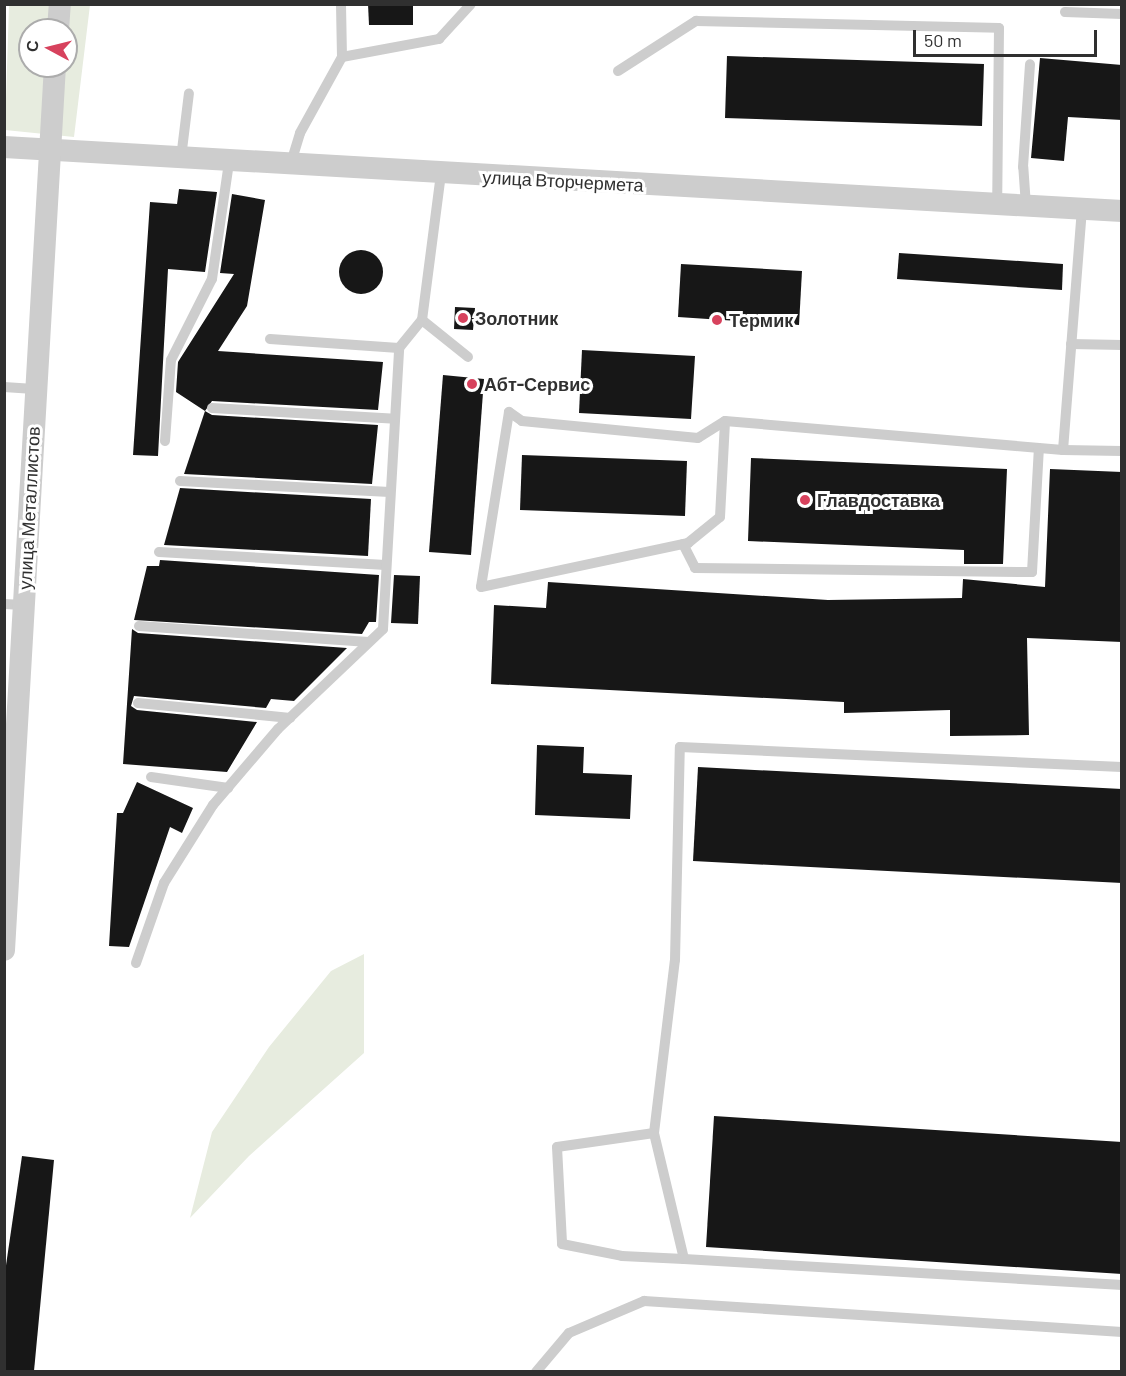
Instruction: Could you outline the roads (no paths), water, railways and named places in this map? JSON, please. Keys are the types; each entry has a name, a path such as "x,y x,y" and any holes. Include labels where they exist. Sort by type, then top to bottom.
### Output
{"street":[{"name":"улица Металлистов","path":"4,950 14,605 34,389 54,78"},
{"name":"улица Вторчермета","path":"4,147 180,160 1122,211"}],"lane":[{"path":"290,166 300,133 342,57 341,4"},
{"path":"342,57 440,39 471,4"},
{"path":"1065,12 1122,14"},
{"path":"618,70 696,21 999,28 997,205"},
{"path":"1026,206 1023,168 1030,64"},
{"path":"180,160 189,93"},
{"path":"165,441 171,360 212,279 229,162"},
{"path":"136,963 164,884 228,788 290,718 383,628 399,348 422,320 441,174"},
{"path":"1063,450 1082,209"},
{"path":"422,320 468,357"},
{"path":"270,339 399,348"},
{"path":"1071,344 1122,345"},
{"path":"4,387 34,389"},
{"path":"212,408 395,419"},
{"path":"725,421 720,517 683,544 481,587 509,412 522,421 698,438 725,421 1063,450 1122,451"},
{"path":"683,544 695,568 1032,572 1039,448"},
{"path":"180,481 390,492"},
{"path":"159,552 387,565"},
{"path":"139,626 368,642"},
{"path":"138,704 290,718"},
{"path":"684,1259 654,1133 675,960 680,747 1122,766"},
{"path":"151,777 228,788"},
{"path":"654,1133 557,1147 562,1244 622,1256 1122,1285"},
{"path":"536,1371 569,1333 644,1301 1122,1332"}],"place":[{"name":"Золотник","path":"463,318"},
{"name":"Термик","path":"717,320"},
{"name":"Абт-Сервис","path":"472,384"},
{"name":"Главдоставка","path":"805,500"}]}
